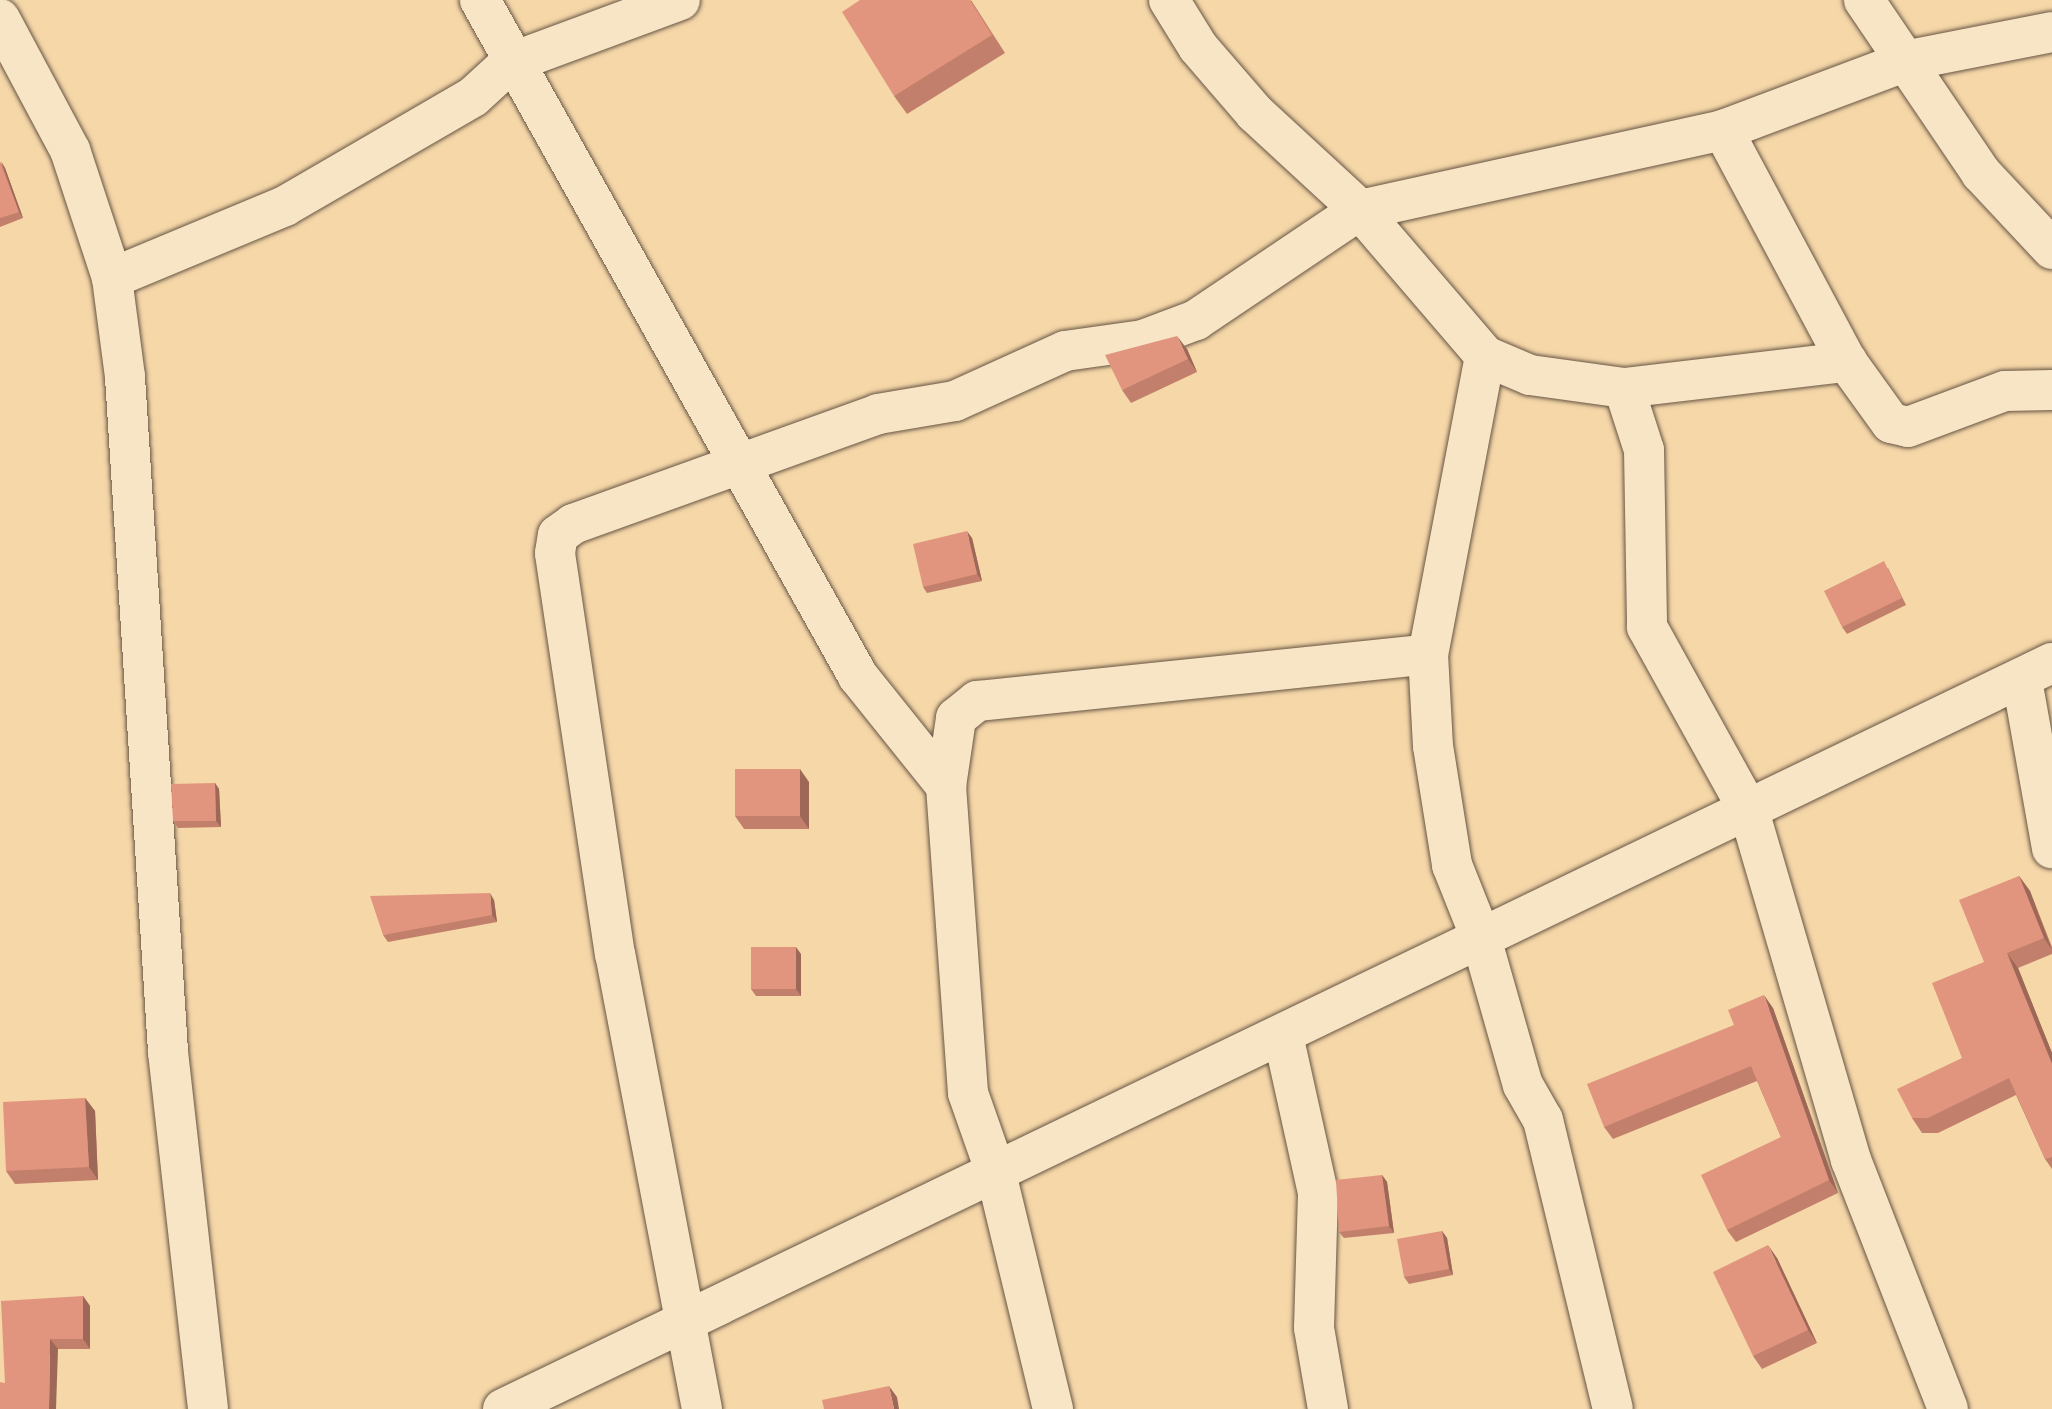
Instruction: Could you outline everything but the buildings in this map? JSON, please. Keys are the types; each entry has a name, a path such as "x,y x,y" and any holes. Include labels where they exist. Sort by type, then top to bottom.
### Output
{"street":[{"path":"480,0 510,63 858,676 946,786"},
{"path":"112,278 285,206 473,97 510,63 680,0"},
{"path":"1170,0 1198,47 1255,113 1360,210 1485,356 1530,375 1624,388 1847,362"},
{"path":"1864,0 1909,60 1981,173 2052,249"},
{"path":"0,19 70,150 112,278 125,377 168,1052 208,1409"},
{"path":"702,1409 615,955 555,553 558,535 572,524 740,468 878,414 954,401 1066,351 1143,340 1196,320 1360,210 1723,130 1909,60 2052,32"},
{"path":"1723,130 1847,362 1899,428 2005,391 2052,390"},
{"path":"1485,356 1428,654 1432,746 1452,865 1482,938 1523,1085 1546,1130 1613,1409"},
{"path":"1624,388 1644,450 1647,627 1749,811 1851,1160 1948,1409"},
{"path":"1053,1409 996,1173 968,1093 946,786 956,718 977,701 1428,654"},
{"path":"503,1409 2037,671 2052,848"},
{"path":"1283,1035 1318,1193 1314,1328 1328,1409"}]}
